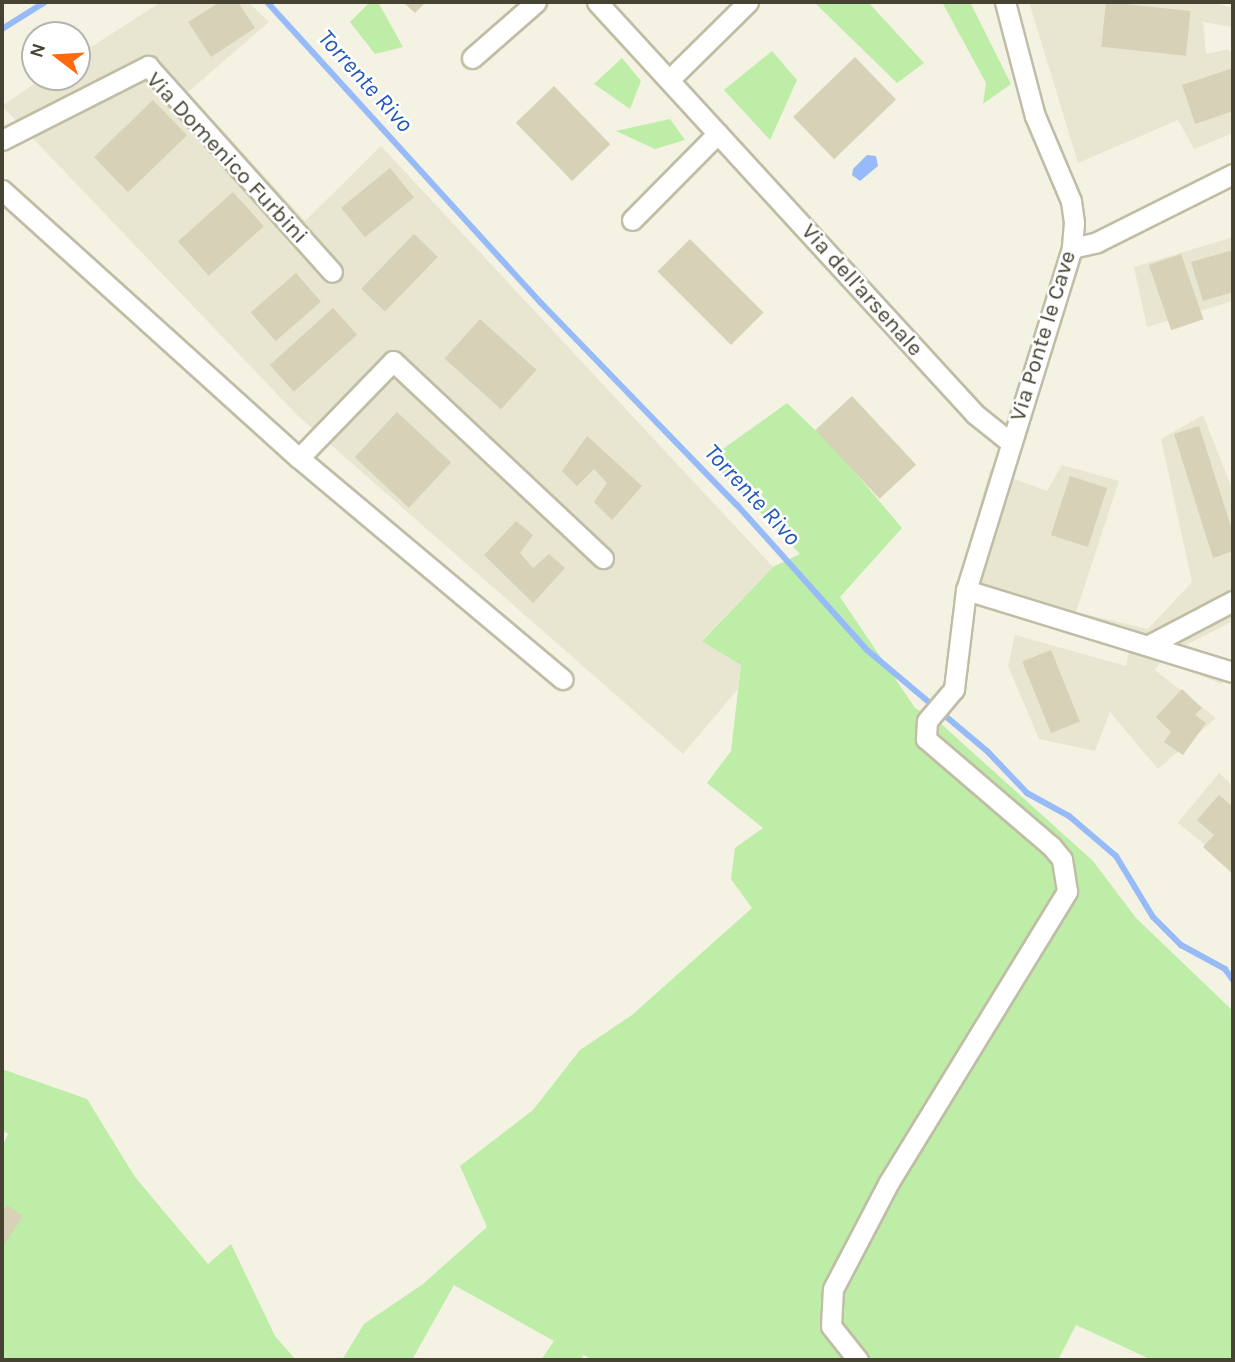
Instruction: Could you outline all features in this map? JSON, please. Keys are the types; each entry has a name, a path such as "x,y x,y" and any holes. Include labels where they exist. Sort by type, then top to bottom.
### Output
{"street":[{"path":"472,58 536,2"},
{"name":"Via dell'arsenale","path":"597,2 975,414 1010,442"},
{"path":"669,79 748,2"},
{"name":"Via Ponte le Cave","path":"858,1360 831,1326 833,1289 889,1182 974,1045 1004,987 1067,891 1062,859 1051,846 926,739 928,720 950,694 966,590 1072,248 1071,201 1035,116 1005,2"},
{"name":"Via Domenico Furbini","path":"2,140 148,66 332,272"},
{"path":"632,220 718,133"},
{"path":"1072,248 1097,242 1233,174"},
{"path":"2,190 299,458 562,679"},
{"path":"299,458 393,361 603,558"},
{"path":"966,590 1151,644 1233,672"},
{"path":"1151,644 1233,601"}],"shaded area":[{"path":"161,2 248,2 269,22 188,92 305,221 381,146 773,567 702,640 741,665 738,689 683,754 298,416 2,106 24,91 91,91 91,47"},
{"path":"1029,2 1210,2 1233,8 1233,27 1203,22 1206,54 1229,49 1233,60 1233,133 1194,149 1178,120 1078,163"},
{"path":"1233,237 1233,301 1147,327 1134,267"},
{"path":"1203,415 1233,491 1233,621 1186,645 1233,663 1221,684 1162,659 1155,670 1216,718 1158,769 1110,712 1095,751 1039,739 1008,666 1015,635 1126,666 1129,652 953,599 990,470 1047,491 1062,465 1119,481 1076,612 1148,629 1192,582 1161,439"},
{"path":"1219,773 1233,786 1233,868 1178,823"}],"green space":[{"path":"370,2 378,2 403,47 375,54 350,22"},
{"path":"814,2 868,2 924,63 897,83"},
{"path":"942,2 970,2 1011,84 983,104 986,83"},
{"path":"772,51 797,80 770,140 724,90"},
{"path":"622,58 641,81 630,109 594,84"},
{"path":"670,119 685,140 655,149 616,131"},
{"path":"787,403 836,450 902,528 840,597 915,708 939,722 1093,861 1136,918 1233,1011 1233,1360 1152,1360 1076,1325 1058,1360 593,1360 584,1355 580,1360 541,1360 554,1341 454,1285 412,1360 342,1360 364,1324 423,1284 487,1227 460,1166 533,1110 580,1050 632,1015 752,908 731,879 735,848 763,828 707,783 731,751 741,665 702,641 773,567 800,554 709,459"},
{"path":"2,1069 87,1099 135,1177 208,1264 231,1244 275,1336 296,1360 2,1360 2,1147 8,1134 2,1130"}],"water":[{"path":"867,155 876,156 878,166 860,181 852,175 853,169"}],"building":[{"path":"220,2 238,2 255,28 211,57 188,22"},
{"path":"403,2 426,2 415,13"},
{"path":"1106,2 1191,11 1186,56 1101,47"},
{"path":"855,57 896,99 834,159 793,117"},
{"path":"1233,68 1233,111 1195,124 1182,85"},
{"path":"554,86 610,144 572,181 516,123"},
{"path":"153,100 187,135 128,192 94,157"},
{"path":"390,168 414,198 365,237 341,208"},
{"path":"233,192 264,226 209,276 178,242"},
{"path":"414,234 438,257 385,312 361,289"},
{"path":"690,239 764,313 731,345 657,272"},
{"path":"1233,250 1233,292 1203,301 1191,262"},
{"path":"1181,254 1203,319 1171,330 1149,265"},
{"path":"296,273 321,302 276,341 251,312"},
{"path":"333,308 357,335 294,392 270,365"},
{"path":"480,319 536,370 501,409 445,358"},
{"path":"852,396 916,465 880,499 815,430"},
{"path":"397,412 451,462 409,508 355,457"},
{"path":"1199,426 1233,533 1233,551 1213,558 1174,434"},
{"path":"587,436 642,486 612,520 594,502 607,483 594,469 577,486 562,471"},
{"path":"1070,476 1107,488 1088,547 1051,535"},
{"path":"516,521 533,535 520,553 533,568 549,554 565,568 533,603 484,555"},
{"path":"1051,650 1080,721 1051,733 1022,662"},
{"path":"1182,689 1202,708 1195,715 1206,723 1183,755 1164,742 1171,732 1156,717"},
{"path":"1219,795 1233,807 1233,874 1203,847 1214,835 1197,820"},
{"path":"7,1205 23,1216 2,1248 2,1212"}],"waterway":[{"path":"2,29 45,2"},
{"name":"Torrente Rivo","path":"267,2 541,303 737,505 867,650 988,752 1027,793 1069,816 1116,856 1153,917 1181,945 1225,969 1233,980"}]}
